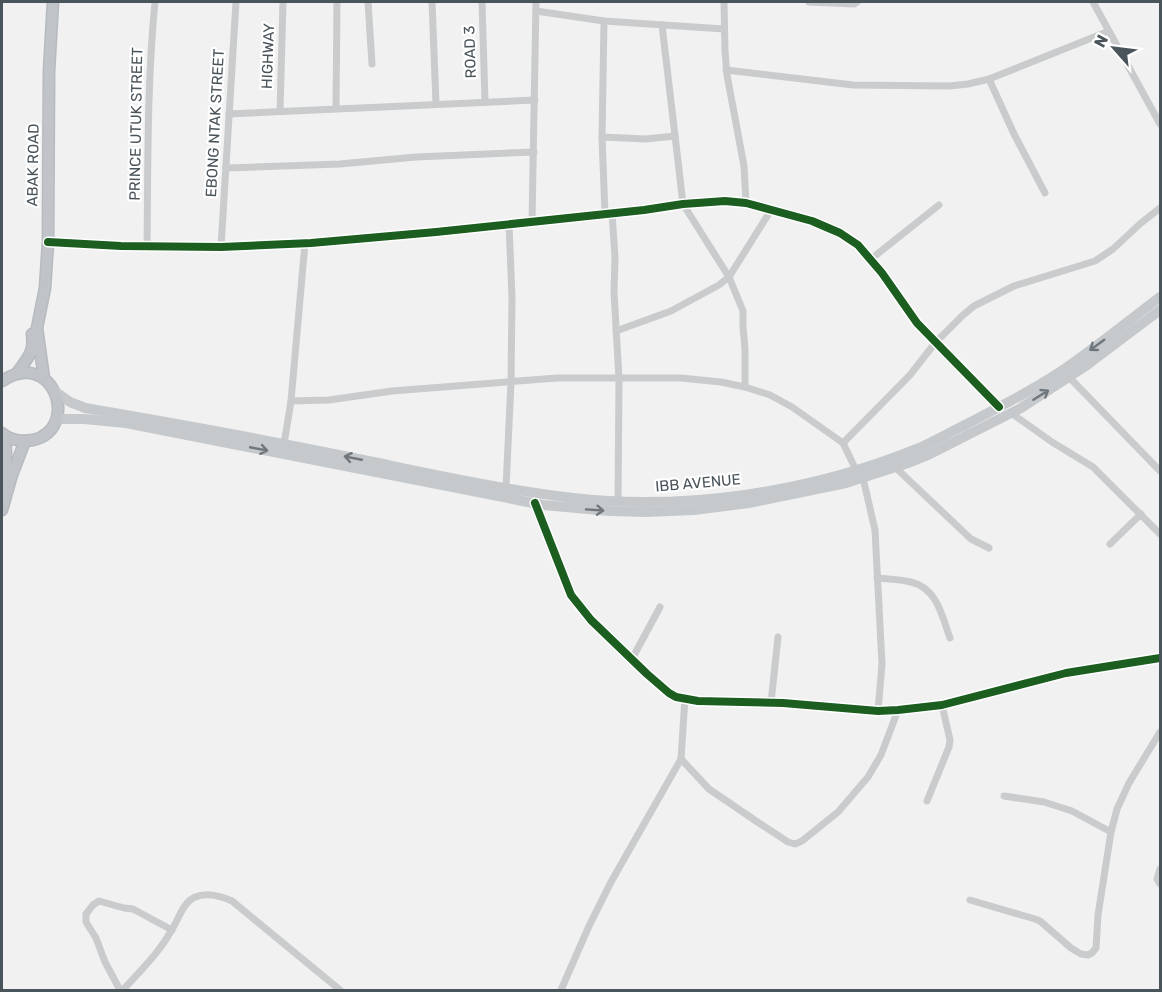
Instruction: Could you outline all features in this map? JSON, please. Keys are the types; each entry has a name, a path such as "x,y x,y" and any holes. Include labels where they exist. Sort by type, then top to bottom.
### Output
{"highway":[{"name":"ABAK ROAD","path":"34,327 40,265 42,78 48,2"},
{"name":"ABAK ROAD","path":"34,327 45,288 48,242 49,71 53,2"},
{"path":"2,381 17,373 30,354 34,344 34,327"},
{"path":"34,327 44,378"},
{"path":"3,434 14,440 38,439 48,431 56,419 59,407 56,392 44,378 33,374 17,373"},
{"path":"2,484 7,447 3,434"},
{"path":"2,510 25,441"}],"main road":[{"name":"IBB AVENUE","path":"56,392 70,402 85,408 284,444 484,485 574,498 676,501 759,493 859,474 917,449 999,407 1059,372 1161,297"},
{"path":"56,419 126,423 535,503 610,511 694,510 749,503 827,488 859,474 895,467 930,454 1011,413 1069,377 1161,310"}],"street":[{"name":"PRINCE UTUK STREET","path":"147,246 149,120 155,2"},
{"name":"EBONG NTAK STREET","path":"221,247 236,2"},
{"name":"HIGHWAY","path":"280,111 283,2"},
{"path":"336,108 337,2"},
{"path":"368,2 372,64"},
{"path":"432,2 436,104"},
{"name":"ROAD 3","path":"482,2 485,102"},
{"path":"532,222 536,2"},
{"path":"724,2 726,70 744,166 746,203"},
{"path":"809,2 854,4 857,2"},
{"path":"1093,2 1161,124"},
{"path":"536,11 604,21 724,29"},
{"path":"604,21 602,137 615,257 614,292 619,379 618,501"},
{"path":"662,25 683,204 729,277 743,311 745,387"},
{"path":"726,70 853,85 949,86 989,79 1108,31"},
{"path":"989,79 1014,134 1045,193"},
{"path":"229,114 535,100"},
{"path":"602,137 646,139 675,136"},
{"path":"226,168 340,164 416,157 534,152"},
{"path":"48,242 221,247 305,243 436,232 683,204 725,201 746,203 812,221 840,233 858,245 882,273 917,323 999,407"},
{"path":"871,259 939,205"},
{"path":"843,443 910,375 935,343 974,306 1014,286 1095,261 1113,249 1161,208"},
{"path":"616,331 671,311 729,277 771,210"},
{"path":"506,488 512,298 509,224"},
{"path":"284,444 291,401 305,243"},
{"path":"1069,377 1161,471"},
{"path":"291,401 329,400 392,391 557,378 681,378 721,382 770,395 792,407 843,443 859,474 875,530 882,664 878,711"},
{"path":"1011,413 1093,468 1161,534"},
{"path":"895,467 971,539 989,548"},
{"path":"535,503 571,595 591,620 676,697 698,701 771,703 878,711 898,710 942,705 1066,673 1161,658"},
{"path":"1110,544 1141,514"},
{"path":"878,578 911,582 931,593 950,638"},
{"path":"632,659 660,607"},
{"path":"771,703 778,637"},
{"path":"561,990 611,882 681,759 684,698"},
{"path":"927,801 949,747 950,740 942,705"},
{"path":"681,759 709,789 795,844 838,813 868,777 881,755 898,710"},
{"path":"970,900 1040,921 1071,948 1081,954 1092,953 1096,948 1098,915 1111,832 1117,809 1129,783 1161,732"},
{"path":"1004,796 1044,802 1072,811 1111,832"},
{"path":"1161,870 1157,879 1161,884"},
{"path":"172,930 133,909 99,901 86,914 86,922 96,938 105,962 122,990 159,948 172,930 187,903 194,897 206,894 232,901 340,990"}],"cycle path":[{"path":"48,242 121,246 221,247 311,243 436,232 683,204 725,201 746,203 812,221 840,233 858,245 882,273 917,323 999,407"},
{"path":"535,503 571,595 591,620 647,674 676,697 698,701 783,703 878,711 898,710 942,705 1066,673 1160,658"}]}
